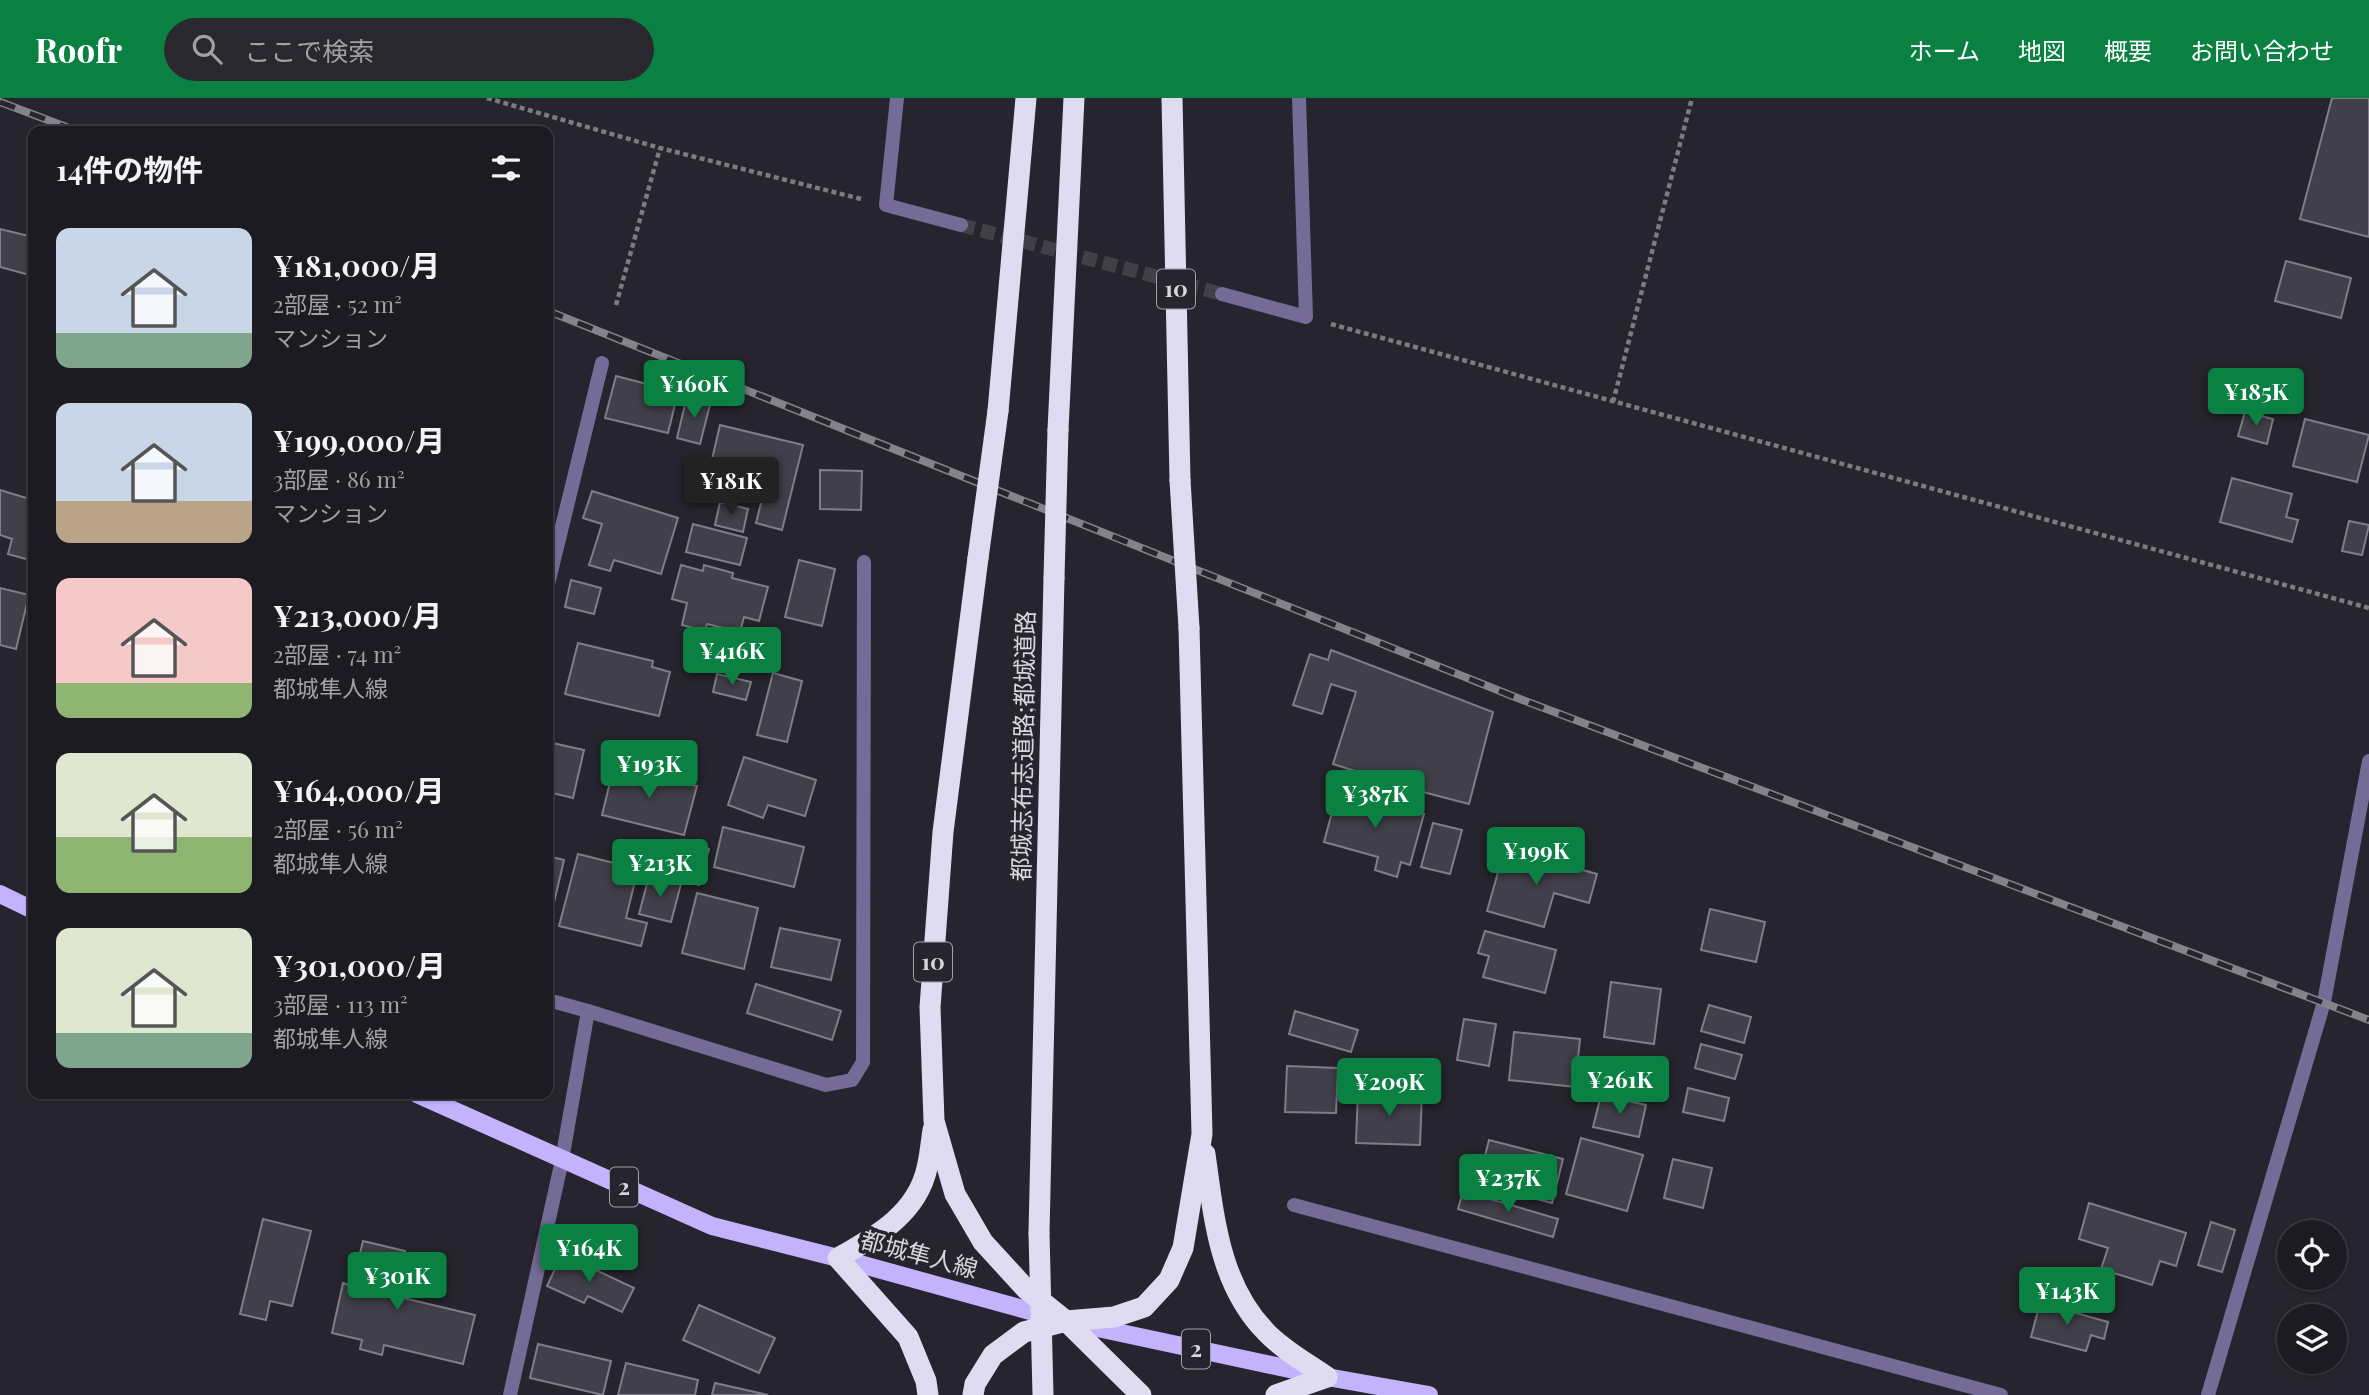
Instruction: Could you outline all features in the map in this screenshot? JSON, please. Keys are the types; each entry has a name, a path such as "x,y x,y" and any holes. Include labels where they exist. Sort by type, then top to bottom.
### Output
{"highway":[{"name":"10","path":"838,1258 884,1232 911,1204 927,1171 934,1121 930,1007 943,832 998,411 1026,98"},
{"name":"都城志布志道路;都城道路","path":"1043,1395 1040,1233 1054,578 1058,429 1074,98"},
{"name":"10","path":"1172,98 1180,480 1189,628 1202,1134 1218,1242 1238,1294 1267,1333 1327,1377"},
{"name":"10","path":"934,1121 955,1194 982,1242 1026,1289 1066,1321 1141,1395"},
{"name":"10","path":"973,1395 975,1384 993,1355 1024,1332 1066,1321 1114,1317 1144,1307 1169,1280 1183,1248 1202,1134"},
{"path":"838,1258 908,1337 926,1381 928,1395"},
{"path":"1276,1395 1327,1377"}],"main road":[{"path":"0,894 28,908"},
{"name":"都城隼人線","path":"428,1099 712,1227 838,1258 1066,1321 1327,1377 1429,1395"}],"street":[{"path":"897,98 886,205 961,225"},
{"path":"1222,295 1306,317 1299,98"},
{"path":"553,564 602,363"},
{"path":"553,1001 826,1085 852,1080 863,1062 864,562"},
{"path":"2208,1395 2324,1002 2369,761"},
{"path":"510,1395 562,1160 588,1011"},
{"path":"1294,1205 2001,1395"}],"path":[{"path":"487,98 660,148 886,205"},
{"path":"1612,402 1692,98"},
{"path":"616,306 660,148"},
{"path":"1306,317 2369,608"}],"building":[{"path":"2332,98 2369,98 2369,237 2300,219"},
{"path":"0,229 28,236 28,275 0,267"},
{"path":"2286,261 2351,278 2341,318 2275,301"},
{"path":"616,376 678,392 668,433 605,418"},
{"path":"687,396 711,401 700,444 677,438"},
{"path":"2245,412 2273,419 2267,444 2238,436"},
{"path":"2305,419 2369,435 2357,482 2293,466"},
{"path":"720,425 803,445 782,530 756,523 764,491 727,481 729,473 710,468"},
{"path":"820,470 862,471 861,510 820,509"},
{"path":"2232,478 2292,494 2286,517 2298,520 2292,542 2220,522"},
{"path":"0,490 28,498 28,560 8,554 12,539 0,535"},
{"path":"592,491 678,518 661,574 614,560 610,571 589,565 602,524 583,518"},
{"path":"720,502 748,509 743,532 715,525"},
{"path":"2349,521 2369,525 2362,555 2342,551"},
{"path":"693,524 747,538 740,565 686,552"},
{"path":"799,560 835,569 822,626 785,617"},
{"path":"681,565 703,571 704,565 733,573 732,578 768,587 759,621 744,617 740,632 707,624 705,631 682,625 687,603 672,599"},
{"path":"571,580 601,588 594,614 565,607"},
{"path":"0,588 28,595 16,649 0,645"},
{"path":"578,643 653,661 652,667 670,672 659,716 565,694"},
{"path":"1331,650 1493,712 1469,804 1423,792 1417,810 1377,797 1383,780 1333,764 1356,692 1331,684 1322,714 1293,705 1310,654 1328,660"},
{"path":"773,673 802,681 787,742 757,735"},
{"path":"717,674 751,682 746,700 713,692"},
{"path":"553,743 584,750 573,798 553,793"},
{"path":"744,757 816,780 805,816 768,805 763,818 728,805"},
{"path":"614,766 697,786 684,835 602,815"},
{"path":"1338,790 1424,814 1410,865 1401,862 1397,877 1375,870 1378,857 1324,842"},
{"path":"1433,823 1462,830 1450,874 1421,867"},
{"path":"723,827 804,847 794,887 714,867"},
{"path":"677,841 709,849 699,885 668,878"},
{"path":"1505,848 1597,874 1589,903 1554,893 1544,927 1487,911"},
{"path":"578,854 638,869 626,918 647,923 641,946 559,926"},
{"path":"553,857 564,860 553,907"},
{"path":"649,876 681,884 671,922 639,914"},
{"path":"697,893 758,908 744,969 682,953"},
{"path":"1710,909 1765,922 1756,962 1701,950"},
{"path":"780,928 840,940 831,980 771,967"},
{"path":"1485,931 1556,950 1545,993 1483,977 1489,956 1478,953"},
{"path":"1611,982 1661,989 1654,1044 1604,1037"},
{"path":"756,984 841,1011 832,1040 747,1013"},
{"path":"1709,1005 1751,1017 1744,1043 1701,1031"},
{"path":"1295,1011 1358,1030 1351,1052 1289,1034"},
{"path":"1464,1019 1496,1024 1489,1066 1457,1060"},
{"path":"1514,1032 1580,1039 1575,1087 1509,1080"},
{"path":"1701,1044 1742,1055 1735,1079 1695,1068"},
{"path":"1287,1066 1338,1068 1336,1113 1285,1112"},
{"path":"1688,1088 1729,1098 1724,1121 1683,1112"},
{"path":"1358,1090 1422,1092 1420,1145 1356,1143"},
{"path":"1601,1095 1646,1105 1639,1137 1593,1127"},
{"path":"1581,1138 1643,1155 1627,1211 1566,1194"},
{"path":"1489,1140 1563,1159 1552,1203 1478,1184"},
{"path":"1673,1159 1712,1168 1703,1208 1664,1198"},
{"path":"1463,1191 1558,1219 1553,1237 1458,1209"},
{"path":"2089,1203 2186,1233 2176,1266 2160,1261 2152,1285 2101,1269 2108,1248 2079,1239"},
{"path":"263,1219 311,1231 292,1306 270,1301 266,1320 240,1314"},
{"path":"2211,1222 2235,1230 2222,1272 2198,1265"},
{"path":"363,1241 405,1251 395,1296 475,1315 463,1364 384,1345 382,1355 360,1349 362,1340 332,1333 343,1283 352,1286"},
{"path":"562,1254 634,1288 622,1312 588,1296 584,1303 547,1286"},
{"path":"2040,1303 2108,1322 2104,1339 2091,1335 2086,1351 2031,1337"},
{"path":"699,1305 775,1338 759,1373 683,1340"},
{"path":"538,1344 611,1361 603,1395 530,1378"},
{"path":"626,1363 698,1380 695,1395 618,1395"},
{"path":"715,1383 768,1395 712,1395"}],"tunnel":[{"path":"961,225 1222,294"}],"railway":[{"path":"0,102 64,126"},
{"path":"553,313 1520,699 2369,1020"}]}
